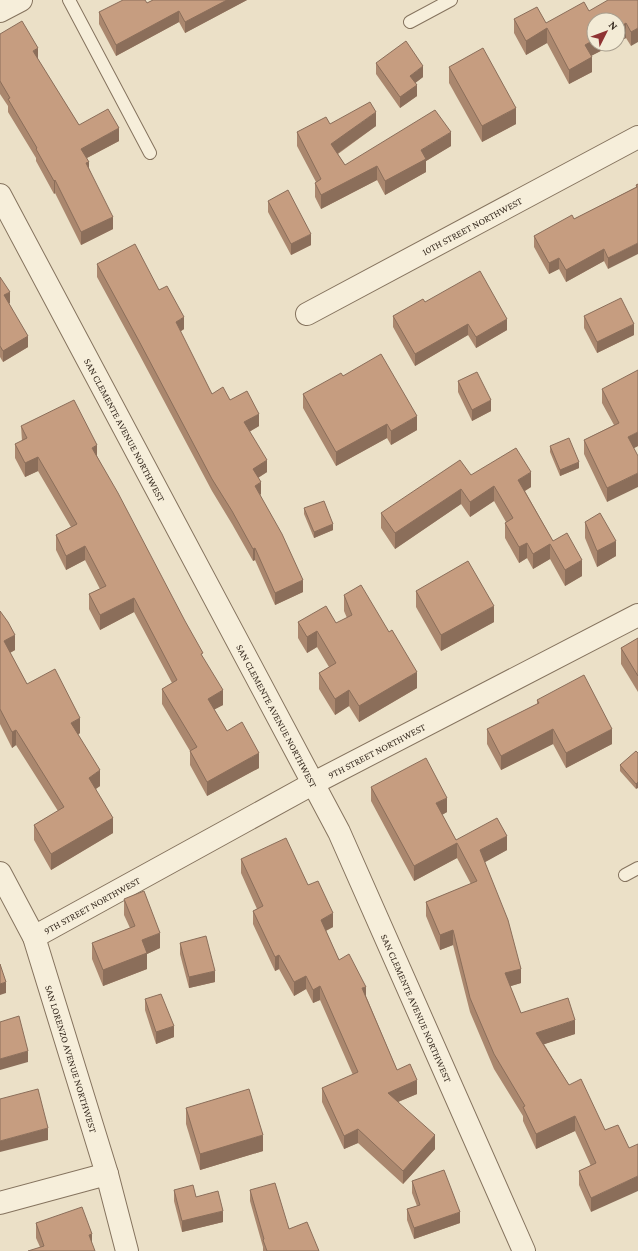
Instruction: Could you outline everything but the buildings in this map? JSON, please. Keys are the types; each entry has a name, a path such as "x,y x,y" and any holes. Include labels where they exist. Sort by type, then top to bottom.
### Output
{"street":[{"path":"0,11 21,0"},
{"name":"10TH STREET NORTHWEST","path":"306,314 638,136"},
{"name":"SAN CLEMENTE AVENUE NORTHWEST","path":"0,195 339,832 524,1251"},
{"name":"9TH STREET NORTHWEST","path":"34,936 314,783 638,614"},
{"name":"SAN LORENZO AVENUE NORTHWEST","path":"0,873 34,936 107,1174 127,1251"},
{"path":"0,1203 107,1174"}],"lane":[{"path":"69,0 150,153"},
{"path":"410,22 451,0"},
{"path":"625,875 638,868"}]}
